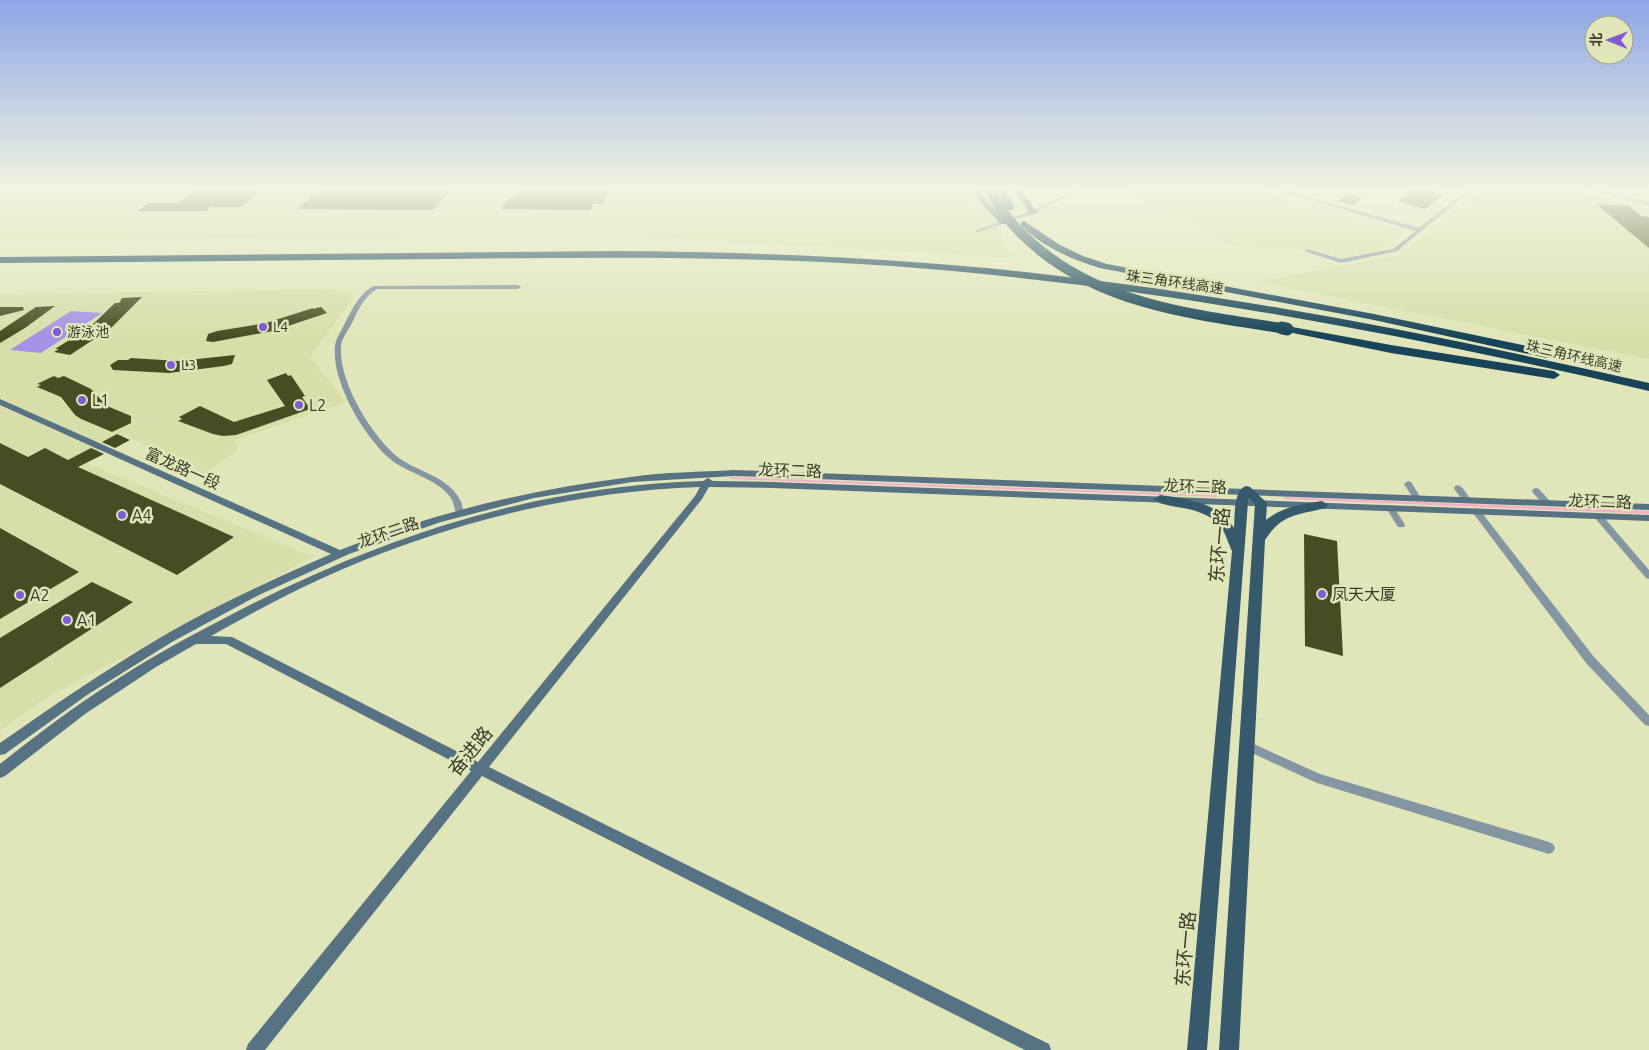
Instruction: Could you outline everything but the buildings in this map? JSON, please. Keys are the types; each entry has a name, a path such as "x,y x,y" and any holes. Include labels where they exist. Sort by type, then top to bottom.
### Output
{"highway":[{"path":"1030,239 1058,263 1087,282 1114,294 1151,305 1391,349 1649,391"},
{"path":"1042,239 1056,249 1096,264 1457,333 1614,370"},
{"name":"珠三角环线高速","path":"0,253 617,248 757,250 870,257 996,267 1105,279 1213,294 1429,331 1649,378"},
{"name":"珠三角环线高速","path":"0,260 716,254 870,262 1049,278 1202,299 1456,344 1649,387"}],"main road":[{"name":"富龙路一段","path":"0,402 354,560"},
{"name":"龙环二路","path":"0,750 96,681 150,648 275,583 338,554 390,534 460,512 585,484 633,478 708,479 793,474 1244,496 1466,499 1649,506"},
{"name":"龙环二路","path":"0,772 48,733 108,690 189,642 232,620 354,560 430,533 515,509 600,493 708,479 772,485 1160,499 1244,496"},
{"name":"奋进路","path":"254,1050 480,769 708,479"},
{"name":"东环一路","path":"1197,1050 1244,496 1261,503"},
{"path":"1160,499 1194,505 1218,516 1231,533 1238,555"},
{"name":"龙环二路","path":"1261,503 1649,518"},
{"path":"1229,1050 1261,503"},
{"path":"1259,541 1268,526 1280,515 1302,508 1322,505"},
{"path":"228,640 229,626 232,620"},
{"path":"189,642 201,639 228,640 480,769 1044,1050"}],"street":[{"path":"1307,251 1341,261 1395,250 1409,239"},
{"path":"460,512 455,497 434,481 396,459 374,436 339,369 338,345 363,298 371,289 376,287 518,287"},
{"path":"1408,484 1417,498"},
{"path":"1458,488 1466,499"},
{"path":"1536,491 1546,502"},
{"path":"1390,508 1400,525"},
{"path":"1476,512 1590,660 1649,722"},
{"path":"1598,516 1649,576"},
{"path":"1248,746 1317,778 1549,848"}],"shaded area":[{"path":"0,239 205,239 0,241"},
{"path":"684,239 1003,239 1011,258"},
{"path":"1222,239 1394,239 1373,255 1343,259 1308,249 1239,247"},
{"path":"1419,239 1649,239 1649,359 1257,282 1399,255"},
{"path":"331,289 355,295 310,357 346,402 235,440 237,451 203,474 125,435 81,461 313,557 42,700 0,731 0,294"},
{"name":"游泳池","path":"71,311 102,313 41,353 10,350"},
{"path":"730,477 1217,495 1217,497 729,479"},
{"path":"1284,497 1649,511 1649,514 1284,499"}],"place":[{"name":"L4","path":"263,327"},
{"name":"游泳池","path":"57,332"},
{"name":"L3","path":"171,365"},
{"name":"L1","path":"82,400"},
{"name":"L2","path":"299,405"},
{"name":"A4","path":"122,515"},
{"name":"凤天大厦","path":"1322,594"},
{"name":"A2","path":"20,595"},
{"name":"A1","path":"67,620"}]}
